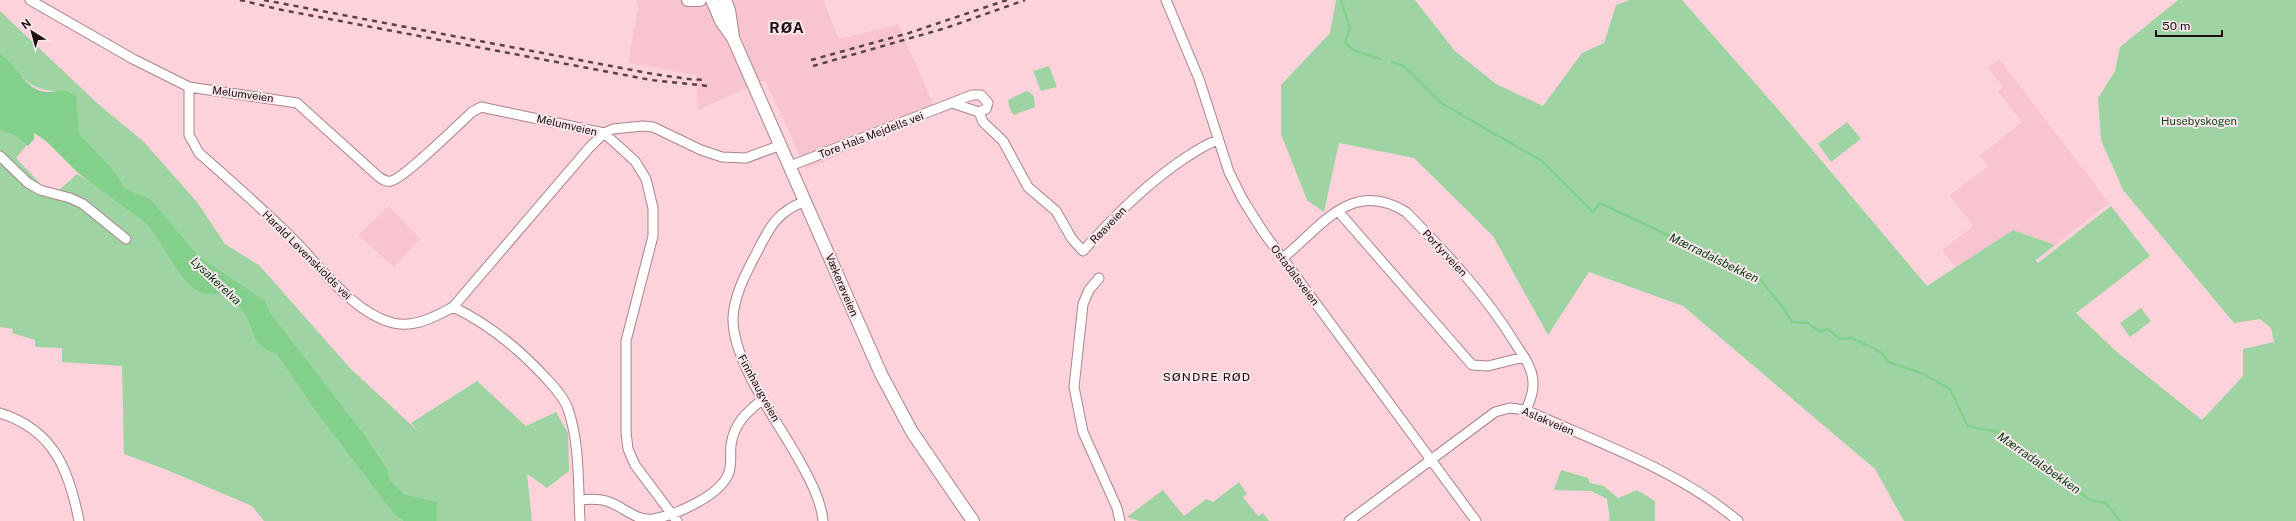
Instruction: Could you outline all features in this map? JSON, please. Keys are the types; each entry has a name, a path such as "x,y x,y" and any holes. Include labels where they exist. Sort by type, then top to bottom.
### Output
{"main road":[{"path":"688,0 700,0"},
{"name":"Vækerøveien","path":"712,0 721,21 733,38 806,201 866,341 894,399 920,444 973,521"},
{"name":"Vækerøveien","path":"725,0 731,18 733,38"}],"street":[{"path":"30,0 143,64 190,87"},
{"name":"Ostadalsveien","path":"1166,0 1199,79 1229,172 1243,200 1283,258 1476,521"},
{"name":"Melumveien","path":"190,87 297,103 379,177 390,182 407,170 472,112 481,107 604,133 640,167 650,189 653,221 651,248 626,341 626,432 628,449 635,466 674,517"},
{"name":"Harald Løvenskiolds vei","path":"190,87 189,135 199,153 293,239 349,298 378,317 393,323 406,324 427,320 453,307 589,148 604,133 613,129 629,127 653,127 701,150 734,158 746,158 781,145"},
{"name":"Tore Hals Mejdells vei","path":"790,166 972,95 981,95 988,103 986,109 979,112"},
{"path":"952,103 979,112"},
{"name":"Røaveien","path":"979,112 982,122 1003,141 1028,187 1056,211 1072,239 1083,251 1137,195 1154,180 1200,148 1218,140"},
{"path":"0,156 28,183 40,190 70,198 83,204 126,239"},
{"name":"Porfyrveien","path":"1283,258 1338,211 1355,202 1371,199 1388,202 1406,212 1460,268 1497,315 1524,357 1531,370 1534,383 1526,410"},
{"name":"Finnhaugveien","path":"806,201 788,208 775,220 748,270 735,304 733,319 738,351 763,399 815,491 823,521"},
{"path":"1338,211 1472,364 1488,366 1524,357"},
{"path":"1099,278 1088,290 1083,304 1074,387 1083,432 1117,508 1120,521"},
{"path":"453,307 498,333 525,356 557,390 568,407 576,440 580,521"},
{"path":"579,500 595,499 608,501 631,516 641,519 652,520 674,517 705,498 724,482 729,474 731,445 738,423 763,399"},
{"name":"Aslakveien","path":"1349,521 1495,412 1510,408 1526,410 1684,483 1707,497 1738,521"},
{"path":"0,413 31,427 50,444 69,477 79,521"}],"shaded area":[{"path":"636,0 823,0 839,39 898,24 937,113 806,169 765,80 698,110 696,75 628,63 638,9"},
{"path":"1999,59 2109,203 2055,245 2013,230 1956,268 1942,250 1973,226 1950,195 1988,166 1979,156 2022,122 1998,91 2003,87 1988,67"},
{"path":"389,206 420,239 394,267 358,235"}],"green space":[{"name":"Husebyskogen","path":"1336,0 1415,0 1455,51 1496,84 1543,106 1582,53 1604,43 1616,5 1630,0 1682,0 1784,116 1927,286 2013,230 2055,245 2036,260 2038,263 2111,206 2150,256 2076,313 2117,352 2202,420 2243,376 2243,349 2274,342 2271,328 2260,319 2234,323 2123,190 2101,140 2098,98 2115,71 2120,47 2178,0 2296,0 2296,521 1904,521 1875,469 1683,306 1589,272 1548,335 1493,236 1414,158 1339,143 1324,212 1307,200 1281,134 1281,85 1330,33"},
{"path":"0,11 97,103 144,142 197,202 225,244 259,265 350,368 420,433 411,423 477,381 526,426 556,412 568,433 569,471 547,488 527,474 532,521 264,521 252,506 167,470 124,454 122,366 62,362 62,348 35,347 35,340 12,333 13,329 0,327 0,129 14,135 27,145 16,158 50,194 59,190 77,174 89,181 73,148 72,92 49,90 34,86 25,80 8,60 0,54"},
{"path":"1049,66 1057,87 1041,91 1033,71"},
{"path":"1026,91 1034,96 1035,107 1014,115 1010,110 1008,100"},
{"path":"1847,122 1861,139 1831,162 1818,144"},
{"path":"2141,308 2151,321 2130,337 2120,323"},
{"path":"1561,470 1588,478 1590,483 1604,486 1618,498 1637,490 1655,501 1655,521 1608,521 1610,520 1607,499 1591,491 1554,490"},
{"path":"1239,482 1247,494 1243,497 1258,516 1263,513 1269,521 1139,521 1127,517 1163,490 1184,516 1206,499 1213,502"}],"water":[{"name":"Lysakerelva","path":"0,54 10,62 32,87 43,92 67,91 76,96 79,134 115,172 124,188 151,200 198,256 265,301 270,313 366,437 388,471 389,479 405,495 437,502 437,521 404,521 394,514 313,407 277,354 261,345 254,337 248,320 240,308 224,295 203,293 192,287 178,271 159,240 146,223 78,173 46,141 34,133 34,139 28,146 14,135 0,130"}],"waterway":[{"name":"Mærradalsbekken","path":"1341,0 1350,28 1345,43 1355,51 1380,59"},
{"name":"Mærradalsbekken","path":"1392,62 1404,66 1441,103 1542,161 1593,212 1600,203 1759,278 1784,309 1792,322 1808,323 1820,332 1828,329 1840,339 1851,338 1882,353 1888,362 1924,374 1950,389 1968,426 1998,432 2090,500 2106,503 2120,521"}],"railway":[{"path":"240,0 282,10 651,80 708,86"},
{"path":"264,0 653,74 706,80"},
{"path":"811,60 909,33 1007,0"},
{"path":"813,66 946,28 1025,0"}],"district":[{"name":"RØA","path":"787,27"},
{"name":"SØNDRE RØD","path":"1207,377"}]}
